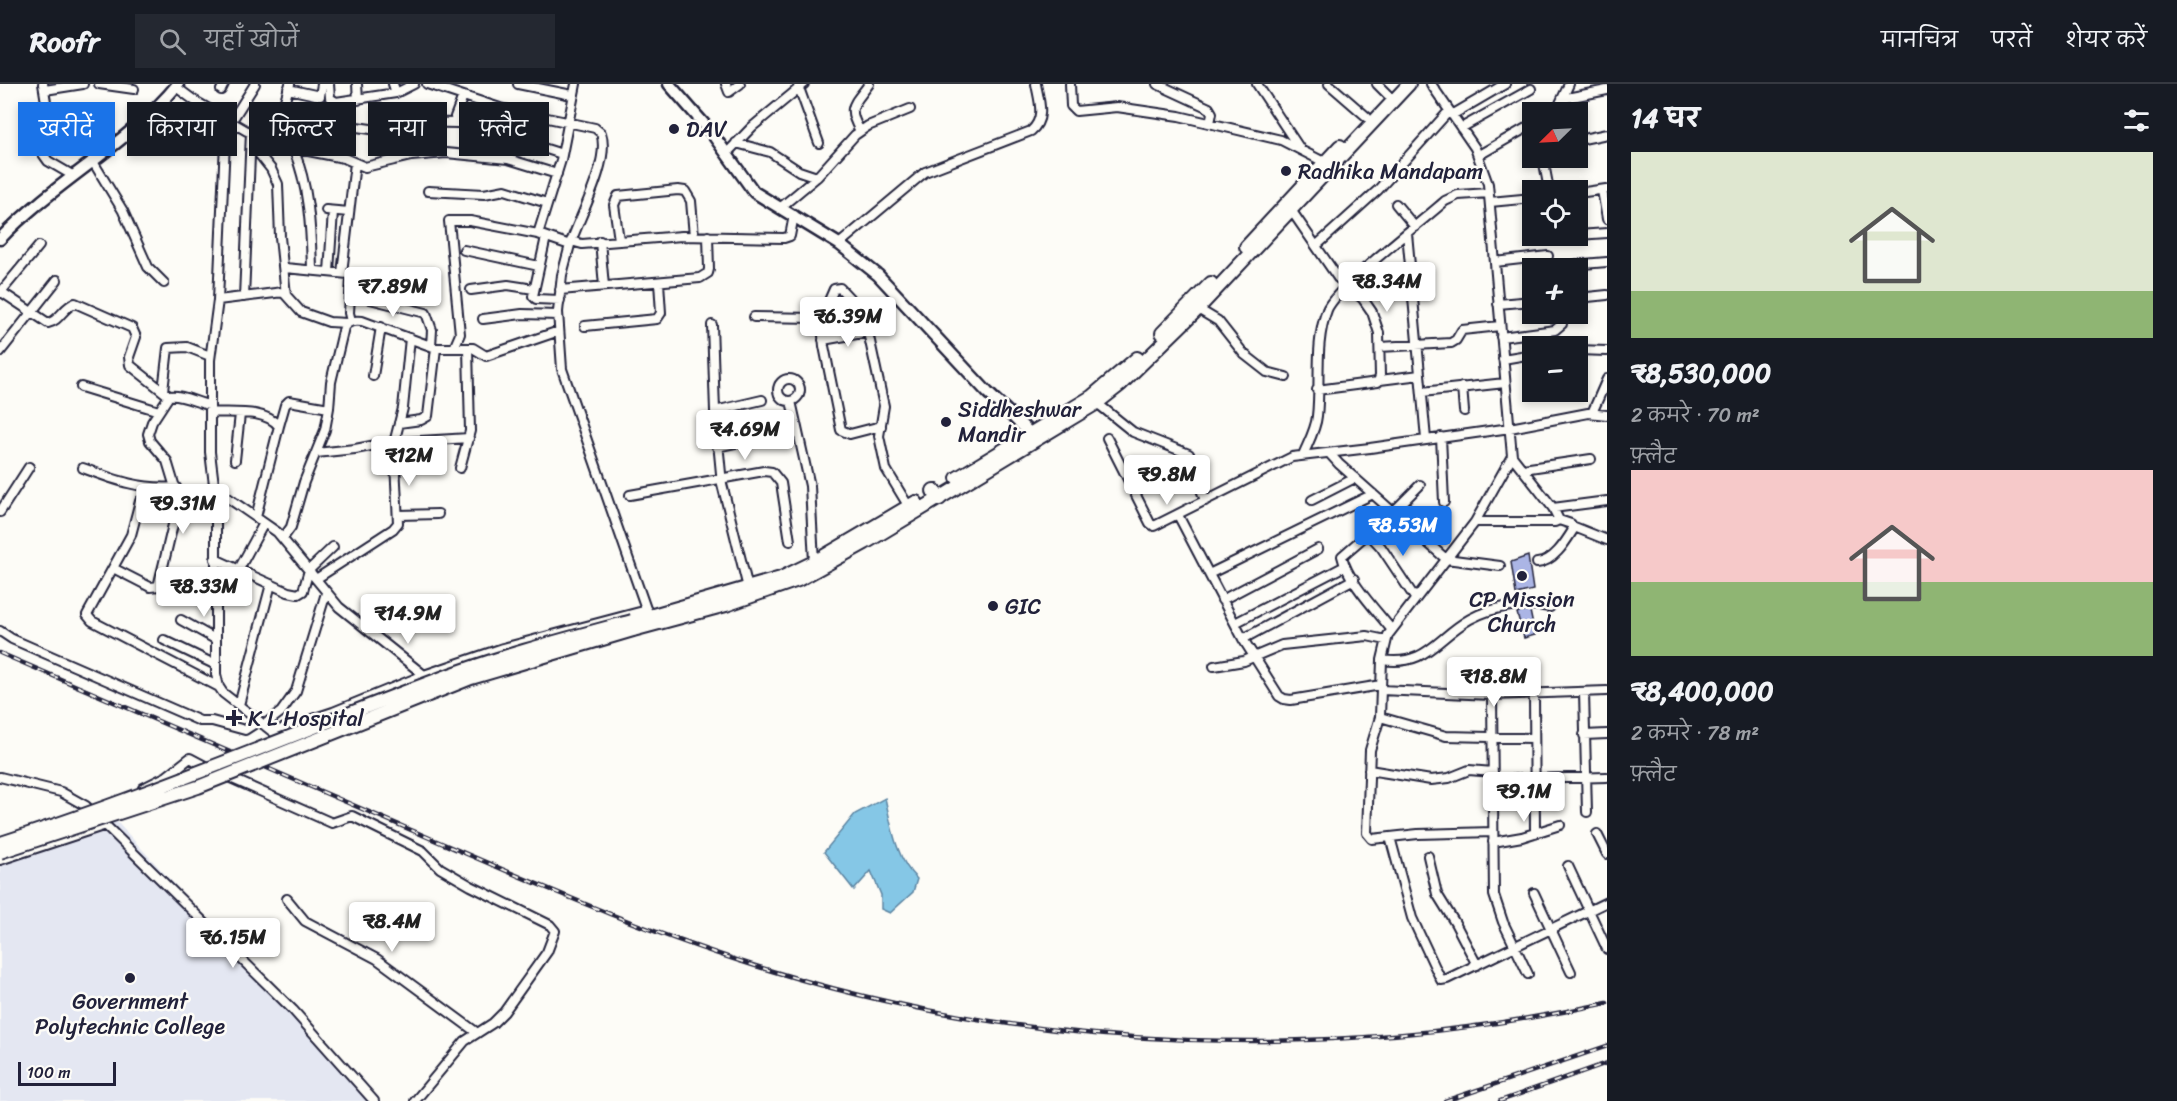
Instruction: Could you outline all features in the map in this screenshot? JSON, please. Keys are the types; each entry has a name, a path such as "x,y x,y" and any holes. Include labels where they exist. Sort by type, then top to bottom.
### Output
{"main road":[{"path":"3,856 198,787 471,678 632,625 649,617 781,578 909,507 937,495 1097,403 1136,370 1198,309 1289,207 1324,162 1398,84"},
{"path":"649,617 737,602 798,580 865,543 1030,433 1092,397 1128,366 1289,207 1409,84"},
{"path":"0,844 194,774 432,681 480,665 632,625"}],"street":[{"path":"72,175 48,161 43,154 44,87 83,84"},
{"path":"99,84 134,90"},
{"path":"237,109 255,84"},
{"path":"322,84 320,96 289,87 282,110 286,117 368,129"},
{"path":"329,84 330,98 333,101 358,100 396,93 414,84"},
{"path":"357,84 358,100"},
{"path":"393,84 396,93"},
{"path":"140,501 131,535 87,611 89,618 219,687 273,732 333,712 424,675 535,639 649,617 562,369 558,315 560,290 571,243 598,172 603,136 598,130 500,108 427,84"},
{"path":"518,84 572,95"},
{"path":"560,300 536,299 533,296 547,203 562,154 576,84"},
{"path":"669,84 727,153 754,192 839,244 878,275 988,393 1030,433"},
{"path":"726,84 729,92 740,84"},
{"path":"860,131 852,117 852,110 870,84"},
{"path":"839,244 925,172 1036,126 1041,116 1036,84"},
{"path":"1070,84 1071,106 1076,111 1126,107 1252,131 1300,149 1324,162"},
{"path":"1157,84 1209,108 1212,113 1210,123"},
{"path":"1257,84 1300,149"},
{"path":"1329,84 1367,117"},
{"path":"1377,84 1388,95"},
{"path":"1431,84 1479,154 1489,193 1512,456 1475,522 1391,629 1386,640 1382,660 1380,717 1370,750 1367,833 1372,839 1493,832"},
{"path":"1316,246 1375,194 1451,113 1505,84"},
{"path":"1561,102 1569,84"},
{"path":"0,239 39,200 145,117 177,85 197,102"},
{"path":"727,153 800,85 819,143"},
{"path":"1461,128 1531,89"},
{"path":"1562,99 1607,90"},
{"path":"457,123 455,117 463,96"},
{"path":"781,207 817,177 860,131 910,109"},
{"path":"447,123 484,129 562,154"},
{"path":"1479,154 1522,130"},
{"path":"1588,138 1607,134"},
{"path":"736,143 770,152 799,171 817,177"},
{"path":"335,156 370,167 411,156 446,153 503,158 557,174"},
{"path":"219,687 215,639 215,489 210,452 210,356 218,300 227,156"},
{"path":"244,297 250,156"},
{"path":"260,156 271,169 278,184 280,237 286,295"},
{"path":"296,156 301,171 309,216 312,270"},
{"path":"92,160 123,211 148,267 164,283"},
{"path":"342,273 355,163"},
{"path":"1588,191 1604,189 1607,219"},
{"path":"428,191 489,194 505,190 547,203"},
{"path":"619,240 614,205 618,196 678,190 685,191 691,201 694,236"},
{"path":"1303,455 1317,417 1317,390 1326,313 1333,299 1407,233 1452,198 1489,193"},
{"path":"1490,202 1522,199"},
{"path":"1396,204 1415,227"},
{"path":"1289,207 1346,287 1363,299 1372,312 1378,326 1380,380"},
{"path":"329,272 329,211 349,212"},
{"path":"454,348 460,334 449,221 470,221 580,244 694,236 788,238 792,233 794,215"},
{"path":"1588,234 1607,232"},
{"path":"1407,233 1426,439"},
{"path":"560,290 705,276 710,269 708,236"},
{"path":"600,241 604,286"},
{"path":"39,246 0,292 44,322 51,323 67,306 75,303 132,328 136,337 129,357 130,365 166,394 180,396 210,409 257,414 279,426"},
{"path":"464,250 539,266"},
{"path":"1495,262 1548,256"},
{"path":"1588,264 1607,262"},
{"path":"283,538 291,527 325,430 331,382 344,327 349,322 351,279 348,274 342,273 285,268"},
{"path":"0,352 57,280"},
{"path":"585,326 657,319 660,313 659,282"},
{"path":"471,290 508,285 534,289"},
{"path":"881,426 850,434 841,430 823,340 821,315 832,292 840,288 852,298 868,332 884,406 881,426 879,436 886,469 909,507"},
{"path":"218,300 280,292 286,295 301,312 329,322 362,321 433,347 476,349 482,356 559,331"},
{"path":"1588,297 1607,295"},
{"path":"370,299 426,313 432,330 428,416 421,420 399,423"},
{"path":"1498,304 1522,301"},
{"path":"1198,309 1218,321 1244,354 1267,372 1286,377"},
{"path":"483,319 522,314 558,315"},
{"path":"754,317 812,318 821,315"},
{"path":"1501,337 1555,330 1562,324"},
{"path":"712,325 717,447 721,478 748,588"},
{"path":"1380,347 1451,343 1456,340 1462,330 1500,326"},
{"path":"373,376 381,327"},
{"path":"823,340 868,332"},
{"path":"316,579 393,529 398,522 394,443 403,408 410,338"},
{"path":"160,586 158,581 176,512 176,487 167,461 148,438 149,428 166,394 168,348 188,347 210,356"},
{"path":"460,468 469,438 468,348"},
{"path":"1588,350 1607,351"},
{"path":"1503,358 1522,355"},
{"path":"1317,390 1374,384 1380,380 1420,375"},
{"path":"1592,413 1607,379"},
{"path":"1422,392 1506,383"},
{"path":"81,387 159,411"},
{"path":"1462,387 1464,411"},
{"path":"715,411 762,400"},
{"path":"256,517 285,405 289,401 329,408"},
{"path":"791,401 810,486 809,517 813,562"},
{"path":"1097,403 1132,432 1189,454 1205,501"},
{"path":"1107,438 1149,523 1158,525 1282,460 1303,455 1510,428 1592,413 1607,416"},
{"path":"235,460 240,414"},
{"path":"717,447 764,437"},
{"path":"1441,437 1444,502"},
{"path":"316,453 394,443 469,438"},
{"path":"1329,453 1446,559 1500,566"},
{"path":"1512,456 1553,508 1559,520 1607,540"},
{"path":"1522,469 1591,459"},
{"path":"0,512 29,467"},
{"path":"83,468 130,485 149,488 176,487"},
{"path":"630,495 764,471 775,474 781,483 790,541"},
{"path":"1312,500 1355,478"},
{"path":"1391,629 1345,566 1342,556 1394,512 1420,485"},
{"path":"215,489 283,538 326,593 347,615 424,675"},
{"path":"1209,574 1373,494"},
{"path":"1553,508 1607,501"},
{"path":"399,515 438,514"},
{"path":"1178,515 1254,657 1284,699 1381,688 1492,695 1607,691"},
{"path":"1475,522 1555,522 1559,520"},
{"path":"239,569 264,523"},
{"path":"1537,563 1546,562 1551,558 1570,535 1572,526"},
{"path":"1368,533 1381,547 1415,598"},
{"path":"215,559 298,594 303,591 309,570 333,547"},
{"path":"1222,600 1318,549"},
{"path":"1235,623 1345,566"},
{"path":"113,568 150,587 160,586 215,603"},
{"path":"1244,639 1354,579"},
{"path":"238,705 271,584"},
{"path":"0,631 12,639 200,721 212,721 245,730 281,712 296,691 326,593"},
{"path":"370,632 393,618 433,603"},
{"path":"1382,660 1395,662 1415,658 1432,650 1467,620 1484,612 1535,604 1550,607"},
{"path":"181,620 215,639"},
{"path":"1214,666 1254,657 1282,645 1367,636 1386,640"},
{"path":"164,640 216,665"},
{"path":"1584,692 1587,812"},
{"path":"1492,695 1494,895 1497,907 1528,974"},
{"path":"1534,695 1535,833"},
{"path":"1380,717 1441,735 1491,739 1533,738"},
{"path":"1584,735 1607,734"},
{"path":"88,808 146,787 167,776 190,758 250,789 335,824 349,816 356,817 423,851 435,864 463,882 550,925 555,931 547,952 504,1012 493,1023 476,1032 458,1048 415,1101"},
{"path":"1369,770 1431,780 1449,778 1469,770 1493,776 1533,780 1607,777"},
{"path":"0,777 61,792 88,808 298,1015 374,1101"},
{"path":"0,836 3,856 106,825"},
{"path":"1493,842 1514,839 1560,825"},
{"path":"1597,834 1607,854"},
{"path":"1390,837 1412,918 1439,979 1448,979 1607,902"},
{"path":"1428,856 1437,894 1477,965"},
{"path":"1568,866 1607,949"},
{"path":"1534,893 1571,972"},
{"path":"287,899 306,921 377,959 476,1032"}],"shaded area":[{"name":"Government Polytechnic College","path":"117,822 374,1101 0,1101 0,854 91,824"}],"water":[{"path":"885,798 899,852 917,879 913,892 890,913 881,909 881,895 871,871 854,890 824,852 855,814"}],"building":[{"name":"CP Mission Church","path":"1528,556 1533,590 1516,594 1511,562"},
{"path":"1530,611 1535,635 1524,638 1517,613"}],"railway":[{"path":"0,653 635,924 772,971 873,998 977,1019 1082,1033 1188,1040 1294,1040 1399,1034 1504,1022 1607,1003"},
{"path":"1445,1101 1607,1046"},
{"path":"1500,1101 1607,1063"}],"place":[{"name":"DAV","path":"674,129"},
{"name":"Radhika Mandapam","path":"1286,171"},
{"name":"Siddheshwar Mandir","path":"946,422"},
{"name":"CP Mission Church","path":"1522,576"},
{"name":"GIC","path":"993,606"},
{"name":"K L Hospital","path":"234,718"},
{"name":"Government Polytechnic College","path":"130,978"}]}
